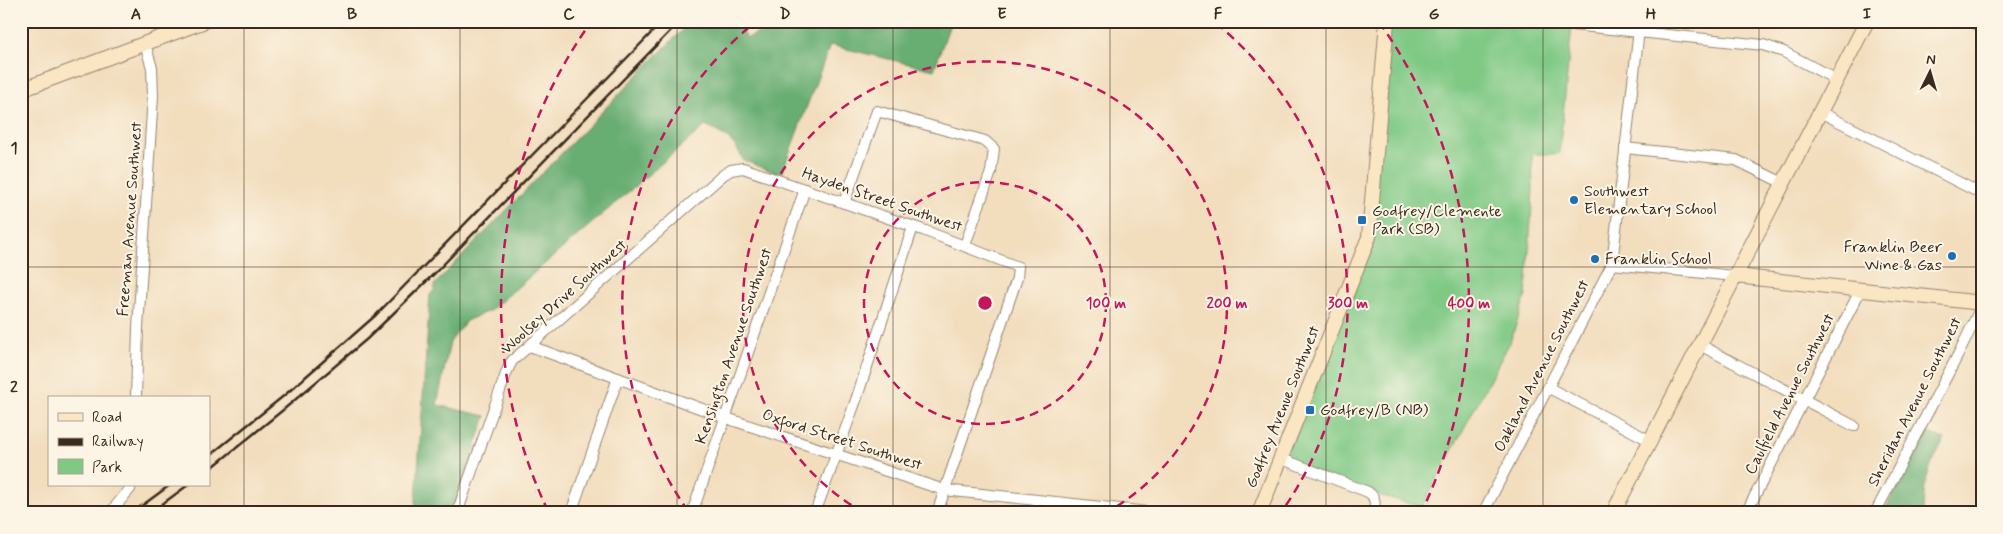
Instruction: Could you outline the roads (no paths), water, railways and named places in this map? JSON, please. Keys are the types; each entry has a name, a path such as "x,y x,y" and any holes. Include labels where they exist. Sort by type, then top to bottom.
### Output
{"main road":[{"path":"21,90 205,21"},
{"name":"Godfrey Avenue Southwest","path":"1259,513 1282,460 1369,238 1387,21"},
{"path":"1613,513 1867,21"},
{"path":"1735,276 1982,304"}],"street":[{"path":"1534,21 1639,27 1763,45 1784,52 1837,80"},
{"path":"1971,21 1982,27"},
{"name":"Oakland Avenue Southwest","path":"1484,513 1612,264 1639,27"},
{"name":"Freeman Avenue Southwest","path":"136,396 138,319 153,96 151,62 145,44"},
{"path":"844,203 877,111 984,141 994,149 991,172 965,246"},
{"path":"1820,112 1982,194"},
{"path":"1625,148 1736,160 1783,183"},
{"name":"Hayden Street Southwest","path":"735,169 750,170 805,189 914,227 1018,267 1017,278 944,490"},
{"name":"Woolsey Drive Southwest","path":"457,513 512,361 723,175 735,169"},
{"name":"Kensington Avenue Southwest","path":"692,513 805,189"},
{"path":"815,513 835,453 856,400 914,227"},
{"path":"1612,264 1735,276"},
{"name":"Caulfield Avenue Southwest","path":"1746,513 1861,289"},
{"name":"Sheridan Avenue Southwest","path":"1875,513 1960,351 1982,304"},
{"path":"1700,345 1854,426"},
{"name":"Oxford Street Southwest","path":"530,346 726,417 944,490 1157,513"},
{"path":"571,513 618,378"},
{"path":"1549,388 1651,441"},
{"path":"1282,460 1372,494 1375,503 1373,513"},
{"path":"114,508 131,486"},
{"path":"936,513 944,490"}],"railway":[{"path":"210,455 286,394 376,315 663,21"},
{"path":"210,469 367,339 437,271 680,21"},
{"path":"132,513 169,486"},
{"path":"150,513 187,486"}],"place":[{"name":"Southwest Elementary School","path":"1574,200"},
{"name":"Godfrey/Clemente Park (SB)","path":"1362,220"},
{"name":"Franklin Beer Wine & Gas","path":"1952,256"},
{"name":"Franklin School","path":"1595,259"},
{"name":"Godfrey/B (NB)","path":"1310,410"}]}
